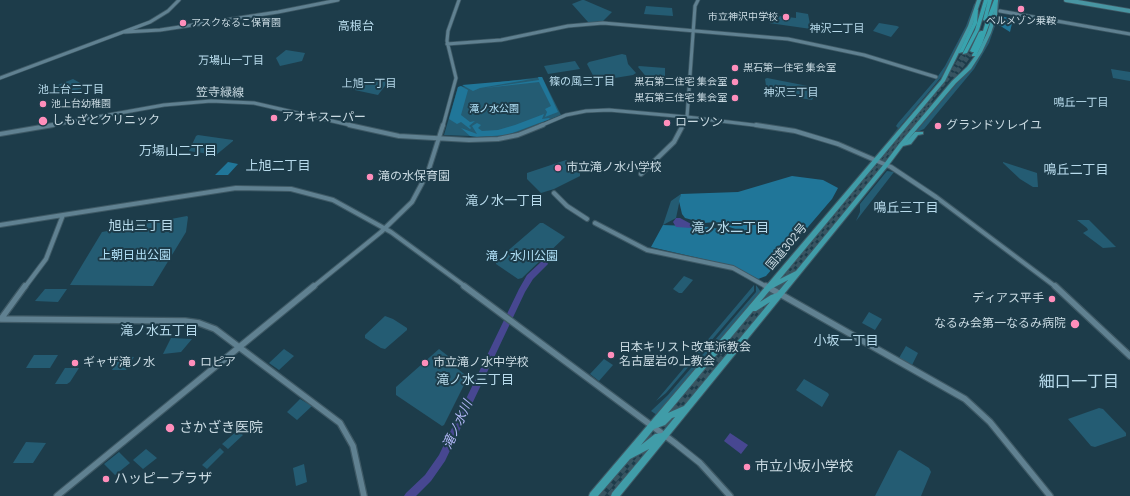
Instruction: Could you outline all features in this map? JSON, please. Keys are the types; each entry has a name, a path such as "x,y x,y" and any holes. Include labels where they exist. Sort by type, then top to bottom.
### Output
{"highway":[{"name":"国道302号","path":"593,496 943,80 976,10 979,0"},
{"path":"968,53 982,31 986,0"},
{"path":"986,9 990,0"},
{"path":"968,53 983,37 996,0"},
{"name":"国道302号","path":"615,496 901,145 954,82 969,68 980,52 989,33 995,15 996,0"},
{"path":"968,53 975,23 976,10"},
{"path":"901,145 910,143 917,133 921,133"},
{"path":"876,160 897,150"},
{"path":"864,174 886,165"},
{"path":"768,288 798,273"},
{"path":"746,315 773,297 780,295"},
{"path":"652,426 662,423 669,416 687,408"},
{"path":"623,460 658,437 664,436"}],"main road":[{"path":"1066,0 1130,10"},
{"path":"1075,0 1130,10"}],"street":[{"path":"0,78 125,32 164,14 179,0"},
{"path":"125,32 160,30 278,12 338,0"},
{"path":"57,496 386,228 408,206 418,192 428,172 456,84 447,44 448,32 459,0"},
{"path":"641,174 674,142 687,117 695,6 698,0"},
{"path":"1000,11 1130,34"},
{"path":"447,44 501,40 568,26 603,23 764,36 819,44 886,61 936,77"},
{"name":"笠寺緑線","path":"0,134 164,105 218,101 259,105 385,134 439,138 483,140 505,138 524,133 566,115 591,110 609,110 687,117 752,124 795,131 838,144 876,160 904,175 1050,282 1130,356"},
{"path":"0,225 222,189 291,189 323,196 386,228 696,459 730,496"},
{"path":"554,193 567,206 587,218"},
{"path":"1,320 46,259 63,215"},
{"path":"595,222 646,250 733,268 965,399 990,422 1050,496"},
{"path":"1,320 192,322 215,329 240,346 340,423 353,446 364,496"}],"green space":[{"path":"582,0 612,12 602,22 588,22 572,4"},
{"path":"998,0 1000,0 995,26 989,43 974,69 924,129 917,132 908,141 980,56 992,31 997,15"},
{"path":"976,3 965,32 942,76 887,142 898,128 896,126 898,123 936,79 945,66 966,26 974,4"},
{"path":"646,6 672,8 673,16 644,14"},
{"path":"796,12 808,14 811,29 769,23 770,15 796,18"},
{"path":"879,23 899,27 891,37 873,31"},
{"path":"286,50 305,53 302,61 280,66 276,58"},
{"path":"622,54 626,55 628,64 636,73 633,75 596,81 587,64 589,62"},
{"path":"575,61 580,69 548,74 544,66"},
{"path":"638,67 665,68 665,81 649,80"},
{"path":"1111,69 1130,72 1130,81 1113,78"},
{"name":"滝ノ水公園","path":"542,77 561,115 518,132 497,137 444,135 458,87"},
{"path":"767,78 818,88 812,100 767,92 765,79"},
{"path":"73,79 82,84 81,89 50,94 53,87"},
{"path":"355,81 388,82 378,95 350,89"},
{"path":"198,135 233,141 216,155 189,151 196,136"},
{"path":"566,160 580,173 580,176 554,189 541,193 527,179 527,173"},
{"path":"1003,162 1037,173 1038,187 1033,187 1020,179"},
{"path":"887,171 894,172 856,221 860,212 860,204"},
{"path":"681,194 676,218 663,225 671,201"},
{"name":"上朝日出公園","path":"187,216 186,232 153,286 70,285 102,232"},
{"path":"1077,220 1089,220 1116,247 1103,248 1083,233 1088,230"},
{"name":"滝ノ水川公園","path":"540,223 543,223 565,237 522,278 518,279 496,264 496,261"},
{"path":"684,276 693,280 682,293 679,293 673,289"},
{"path":"754,285 754,291 666,393 656,401"},
{"path":"756,285 761,292 657,415 651,411 668,395 756,292"},
{"path":"45,289 67,289 58,302 35,301"},
{"path":"869,312 882,319 875,330 862,323"},
{"path":"385,316 393,319 407,328 407,330 385,349 365,338 365,335"},
{"path":"171,338 192,339 181,352 163,354"},
{"path":"906,346 918,353 912,365 899,358"},
{"path":"284,349 294,356 279,370 269,363"},
{"path":"439,349 457,363 454,366 468,377 444,425 442,426 396,395 396,387"},
{"path":"34,355 58,355 50,368 26,368"},
{"path":"120,356 134,357 126,370 112,370"},
{"path":"604,359 613,365 599,381 590,374"},
{"path":"65,368 79,368 67,384 55,384"},
{"path":"804,379 828,393 829,395 822,407 796,390"},
{"path":"300,399 312,406 297,420 287,412"},
{"path":"1099,408 1103,409 1126,433 1126,436 1095,447 1091,446 1068,419"},
{"path":"238,430 243,435 228,449 222,444"},
{"path":"26,442 46,443 33,463 13,463"},
{"path":"220,448 224,452 207,469 202,465"},
{"path":"146,449 157,458 143,469 133,460"},
{"path":"900,450 929,468 931,472 921,496 875,496 898,451"},
{"path":"119,452 130,463 115,475 104,464"},
{"path":"304,464 307,482 296,486 293,468"}],"shaded area":[{"path":"1001,16 1013,19 1010,32 999,25"},
{"path":"538,77 542,77 558,112 545,117 547,112 545,109 551,106 539,82 485,88 539,80"},
{"path":"532,79 480,88 473,91 462,85"},
{"path":"461,86 468,90 461,115 470,122 475,121 469,126 471,128 470,129 461,122 457,124 449,119 458,87"},
{"path":"544,114 542,119 550,119 507,135 470,136 461,128 477,134 472,126 477,123 481,125 478,128 482,131 498,130"},
{"path":"228,162 238,164 228,175 215,175"},
{"path":"792,176 823,180 838,188 832,199 766,276 758,279 729,265 651,247 663,225 710,227 727,231 741,231 715,222 704,223 685,218 682,214 679,201 681,194 738,192"},
{"path":"676,218 680,218 695,226 691,228 676,227 673,222"},
{"path":"730,433 748,445 741,454 724,441"}],"waterway":[{"name":"滝ノ水川","path":"409,496 428,478 442,458 522,291 530,277 544,264"}],"tunnel":[{"path":"908,126 951,74 965,53"},
{"path":"953,77 970,54"},
{"path":"913,126 932,103"},
{"path":"774,287 909,125"},
{"path":"781,287 914,125"},
{"path":"665,418 774,286"},
{"path":"659,436 782,286"},
{"path":"600,496 659,425"},
{"path":"610,496 652,444"}],"place":[{"name":"ベルメゾン乗鞍","path":"1021,9"},
{"name":"市立神沢中学校","path":"786,17"},
{"name":"アスクなるこ保育園","path":"183,23"},
{"name":"黒石第一住宅 集会室","path":"735,68"},
{"name":"黒石第二住宅 集会室","path":"735,82"},
{"name":"黒石第三住宅 集会室","path":"735,98"},
{"name":"池上台幼稚園","path":"43,104"},
{"name":"アオキスーパー","path":"274,118"},
{"name":"しもざとクリニック","path":"43,121"},
{"name":"ローソン","path":"667,123"},
{"name":"グランドソレイユ","path":"938,126"},
{"name":"市立滝ノ水小学校","path":"558,168"},
{"name":"滝の水保育園","path":"370,177"},
{"name":"ディアス平手","path":"1052,299"},
{"name":"なるみ会第一なるみ病院","path":"1075,324"},
{"name":"日本キリスト改革派教会 名古屋岩の上教会","path":"611,355"},
{"name":"ギャザ滝ノ水","path":"75,363"},
{"name":"ロピア","path":"192,363"},
{"name":"市立滝ノ水中学校","path":"425,363"},
{"name":"さかざき医院","path":"170,428"},
{"name":"市立小坂小学校","path":"747,467"},
{"name":"ハッピープラザ","path":"106,479"}],"district":[{"name":"高根台","path":"356,27"},
{"name":"神沢二丁目","path":"837,29"},
{"name":"万場山一丁目","path":"231,61"},
{"name":"篠の風三丁目","path":"582,82"},
{"name":"上旭一丁目","path":"369,84"},
{"name":"池上台二丁目","path":"71,90"},
{"name":"神沢三丁目","path":"791,93"},
{"name":"鳴丘一丁目","path":"1081,103"},
{"name":"万場山二丁目","path":"178,151"},
{"name":"上旭二丁目","path":"278,166"},
{"name":"鳴丘二丁目","path":"1076,170"},
{"name":"滝ノ水一丁目","path":"504,201"},
{"name":"鳴丘三丁目","path":"906,208"},
{"name":"旭出三丁目","path":"141,226"},
{"name":"滝ノ水二丁目","path":"730,228"},
{"name":"滝ノ水五丁目","path":"159,331"},
{"name":"小坂一丁目","path":"846,341"},
{"name":"滝ノ水三丁目","path":"475,380"},
{"name":"細口一丁目","path":"1079,383"}]}
